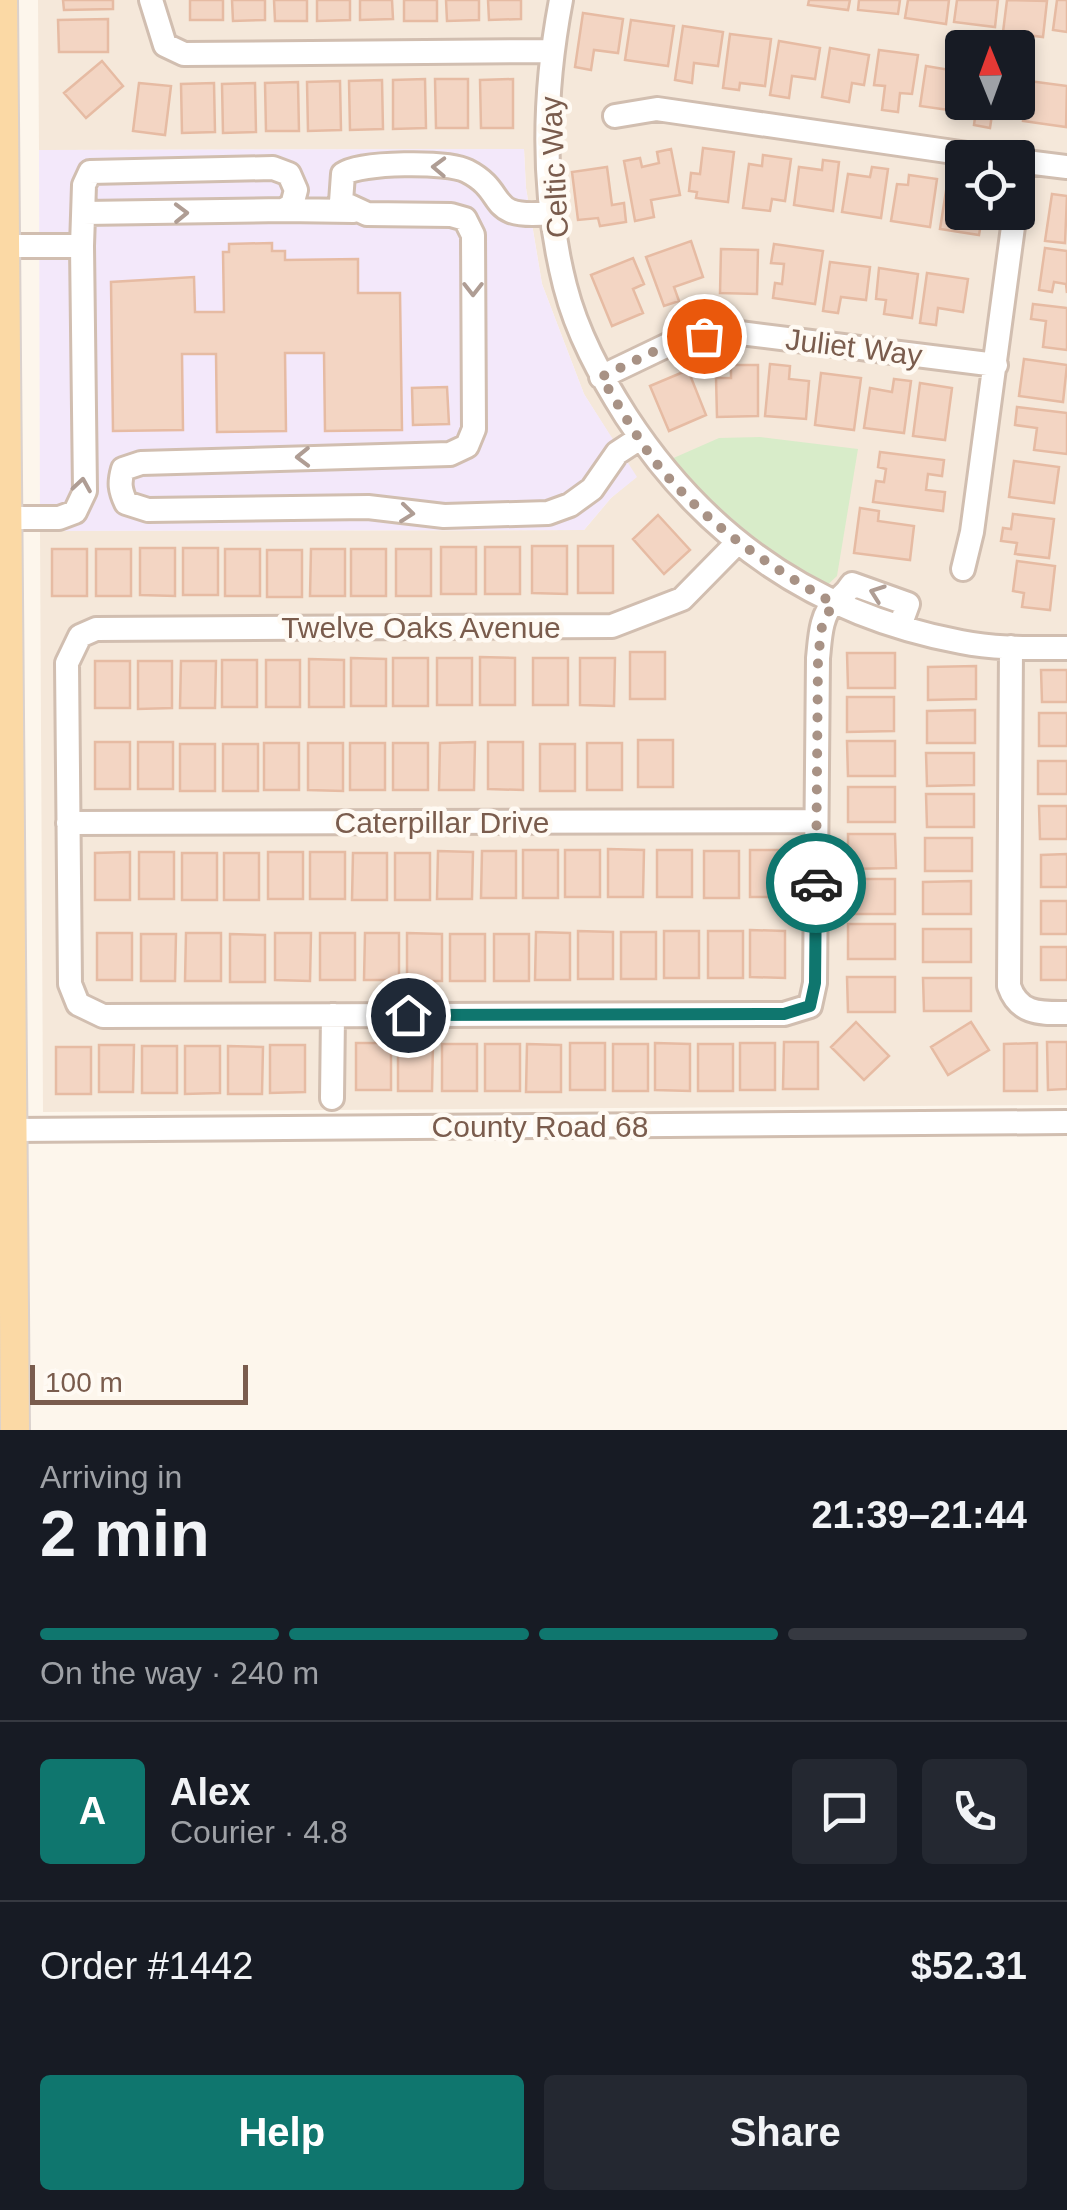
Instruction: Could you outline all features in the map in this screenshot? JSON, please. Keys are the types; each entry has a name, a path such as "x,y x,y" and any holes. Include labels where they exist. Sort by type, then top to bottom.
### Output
{"main road":[{"path":"3,0 6,1020 13,1130 7,1339 15,1430"}],"street":[{"path":"151,0 167,46 188,54 552,51"},
{"name":"Celtic Way","path":"561,0 547,100 552,213 566,288 601,377 670,479 736,543 833,603 964,643 1067,648"},
{"path":"615,116 657,110 945,151"},
{"path":"1035,163 1067,167"},
{"path":"354,211 342,202 343,174 352,168 385,165 462,168 476,176 508,213 552,213"},
{"path":"3,518 60,518 74,512 85,492 82,246 86,177 103,168 281,169 289,174 296,190 296,199 283,210"},
{"path":"84,214 283,210 451,214 465,220 473,234 474,429 468,446 450,454 141,463 123,469 119,482 126,503 148,510 368,506 444,516 548,514 570,505 592,489 617,453 640,438"},
{"path":"963,570 1013,230"},
{"path":"2,246 82,246"},
{"name":"Juliet Way","path":"601,377 676,341 732,332 996,365"},
{"name":"Twelve Oaks Avenue","path":"68,822 67,663 78,638 96,629 612,626 682,599 736,543"},
{"path":"68,822 70,984 80,1006 103,1016 784,1014 810,1006 815,983 818,658 822,626 833,603"},
{"path":"1011,647 1008,980 1017,1002 1036,1013 1067,1013"},
{"name":"Caterpillar Drive","path":"68,822 816,820"},
{"path":"332,1015 332,1098"},
{"name":"County Road 68","path":"13,1130 1067,1122"}],"shaded area":[{"path":"38,0 1067,0 1067,1105 43,1112 40,531 584,530 611,498 636,477 584,394 542,284 526,188 524,149 39,150"},
{"path":"524,149 526,188 542,284 584,394 637,477 611,498 584,530 40,531 39,150"}],"green space":[{"path":"760,437 858,449 837,576 822,590 719,516 669,460 719,438"}],"building":[{"path":"63,0 113,0 113,9 64,10"},
{"path":"190,0 223,0 223,20 190,20"},
{"path":"232,0 265,0 265,20 233,21"},
{"path":"274,0 307,0 307,21 275,21"},
{"path":"317,0 350,0 350,20 317,21"},
{"path":"360,0 392,0 393,19 360,20"},
{"path":"404,0 437,0 437,21 404,21"},
{"path":"446,0 479,0 479,20 447,21"},
{"path":"488,0 521,0 521,19 489,20"},
{"path":"809,0 850,0 848,10 808,5"},
{"path":"859,0 900,0 898,14 858,10"},
{"path":"908,0 949,0 946,24 905,18"},
{"path":"957,0 998,0 995,27 954,22"},
{"path":"1007,0 1047,1 1043,37 1035,36 1035,30 1003,30"},
{"path":"1057,0 1067,0 1067,32 1053,30"},
{"path":"583,13 623,19 618,53 594,50 591,70 575,67"},
{"path":"108,19 108,52 59,52 58,20"},
{"path":"631,20 674,26 668,66 625,60"},
{"path":"683,26 723,32 718,66 694,63 692,83 675,80"},
{"path":"730,34 771,39 765,86 740,83 739,90 723,88"},
{"path":"779,41 820,48 815,79 792,76 789,98 770,95"},
{"path":"830,48 869,55 864,85 852,83 849,102 822,97"},
{"path":"879,50 918,55 912,94 900,93 898,112 882,110 885,86 874,85"},
{"path":"102,61 123,86 86,118 64,93"},
{"path":"926,66 945,69 945,109 920,106"},
{"path":"425,79 426,128 393,129 393,80"},
{"path":"435,79 468,79 468,128 436,128"},
{"path":"513,79 513,128 481,128 480,80"},
{"path":"382,80 383,129 350,130 349,81"},
{"path":"340,81 341,130 308,131 307,82"},
{"path":"298,82 299,131 266,131 265,83"},
{"path":"1035,82 1067,86 1066,127 1023,121 1035,120"},
{"path":"139,83 171,86 165,135 133,131"},
{"path":"214,83 215,132 182,133 181,84"},
{"path":"255,83 256,132 223,133 222,84"},
{"path":"975,120 991,120 990,128 974,125"},
{"path":"703,148 734,152 728,202 696,198 697,192 689,191 691,173 700,174"},
{"path":"671,149 680,195 651,200 654,217 635,221 624,161 640,158 642,167 659,163 657,152"},
{"path":"763,155 791,159 785,201 772,199 770,211 743,208 749,164 762,166"},
{"path":"823,160 839,162 833,211 794,205 799,167 822,170"},
{"path":"607,167 612,205 624,203 626,222 600,226 598,218 578,220 572,172"},
{"path":"872,167 888,169 881,218 842,212 848,174 870,177"},
{"path":"909,175 937,179 930,227 891,221 897,184 908,185"},
{"path":"1052,194 1067,196 1065,243 1045,241"},
{"path":"945,197 945,230 940,229"},
{"path":"946,230 980,230 979,235"},
{"path":"691,241 703,277 674,287 679,301 664,306 646,257"},
{"path":"272,243 272,251 285,251 285,260 358,259 358,293 400,293 402,430 325,431 324,353 285,353 286,431 217,432 216,354 182,354 183,430 113,431 111,282 194,277 195,312 224,312 223,252 229,252 229,244"},
{"path":"774,244 823,251 815,304 773,298 775,283 782,284 784,264 771,263"},
{"path":"1045,248 1067,251 1067,293 1066,284 1054,282 1052,292 1039,290"},
{"path":"721,249 758,250 757,294 720,293"},
{"path":"633,258 644,284 633,289 643,313 612,326 591,275"},
{"path":"830,262 870,267 866,300 841,297 838,313 823,311"},
{"path":"879,268 918,274 912,318 884,314 886,300 876,299"},
{"path":"927,273 968,279 963,312 938,308 936,325 920,323"},
{"path":"1033,304 1067,308 1067,350 1043,347 1046,321 1031,319"},
{"path":"1024,359 1067,365 1063,402 1019,396"},
{"path":"770,364 790,366 789,379 809,381 806,419 765,416"},
{"path":"731,365 758,365 758,416 717,417 716,378 731,378"},
{"path":"688,370 706,415 669,431 650,386"},
{"path":"821,373 861,378 854,430 815,425"},
{"path":"894,379 911,381 904,433 864,428 870,388 892,392"},
{"path":"920,383 952,388 945,440 913,436"},
{"path":"447,387 449,424 413,425 412,388"},
{"path":"1017,407 1067,413 1067,454 1034,450 1037,428 1015,425"},
{"path":"880,452 944,460 942,476 928,474 926,490 945,492 943,511 873,502 876,481 884,482 886,469 878,467"},
{"path":"1014,461 1059,467 1054,503 1009,497"},
{"path":"860,508 879,511 878,521 914,526 910,560 854,553"},
{"path":"1013,514 1054,519 1049,558 1015,554 1017,543 1001,541 1003,528 1011,529"},
{"path":"658,515 690,550 664,574 633,539"},
{"path":"532,546 567,546 567,594 532,593"},
{"path":"578,546 613,546 613,593 578,593"},
{"path":"441,547 476,547 476,594 441,594"},
{"path":"485,547 520,547 520,594 485,594"},
{"path":"140,548 175,548 175,596 140,595"},
{"path":"183,548 218,548 218,595 183,595"},
{"path":"52,549 87,549 87,596 52,596"},
{"path":"96,549 131,549 131,596 96,596"},
{"path":"225,549 260,549 260,596 225,596"},
{"path":"311,549 345,549 345,596 310,596"},
{"path":"351,549 386,549 386,596 351,596"},
{"path":"396,549 431,549 431,596 396,596"},
{"path":"267,550 302,550 302,597 267,597"},
{"path":"1017,561 1055,566 1050,610 1022,607 1024,593 1013,591"},
{"path":"630,652 665,652 665,699 630,699"},
{"path":"847,653 895,653 895,688 848,688"},
{"path":"480,657 515,658 515,705 480,705"},
{"path":"351,658 386,659 386,706 351,706"},
{"path":"393,658 428,658 428,706 393,706"},
{"path":"437,658 472,658 472,705 437,705"},
{"path":"533,658 568,658 568,705 533,705"},
{"path":"580,658 615,658 614,706 580,705"},
{"path":"309,659 344,660 344,707 309,707"},
{"path":"222,660 257,660 257,707 222,707"},
{"path":"266,660 300,660 300,707 266,707"},
{"path":"95,661 130,661 130,708 95,708"},
{"path":"138,661 172,661 172,708 138,709"},
{"path":"181,661 216,661 215,708 180,708"},
{"path":"976,666 976,699 928,700 928,667"},
{"path":"1041,670 1067,670 1067,702 1042,702"},
{"path":"847,697 894,697 894,731 847,732"},
{"path":"975,710 975,743 927,743 927,711"},
{"path":"1039,713 1067,713 1067,746 1039,746"},
{"path":"638,740 673,740 673,787 638,787"},
{"path":"847,741 895,741 895,776 848,776"},
{"path":"95,742 130,742 130,789 95,789"},
{"path":"138,742 173,742 173,789 138,789"},
{"path":"475,742 474,790 439,790 440,743"},
{"path":"488,742 523,742 523,790 488,789"},
{"path":"264,743 299,743 299,790 264,790"},
{"path":"308,743 343,743 343,791 308,790"},
{"path":"350,743 385,743 385,790 350,790"},
{"path":"393,743 428,743 428,790 393,790"},
{"path":"587,743 622,743 622,790 587,790"},
{"path":"180,744 215,744 215,791 180,791"},
{"path":"223,744 258,744 258,791 223,791"},
{"path":"540,744 575,744 575,791 540,791"},
{"path":"926,753 974,753 974,785 927,786"},
{"path":"1038,761 1067,761 1067,794 1038,794"},
{"path":"848,787 895,787 895,822 848,822"},
{"path":"926,794 974,794 974,827 927,827"},
{"path":"1039,806 1067,806 1067,839 1040,839"},
{"path":"848,834 895,834 896,868 848,869"},
{"path":"925,838 972,838 972,871 925,871"},
{"path":"608,849 644,850 643,897 608,897"},
{"path":"523,850 558,850 558,898 523,898"},
{"path":"565,850 600,850 600,897 565,897"},
{"path":"657,850 692,850 692,897 657,897"},
{"path":"750,850 785,850 785,897 750,897"},
{"path":"438,851 473,852 472,899 437,899"},
{"path":"482,851 516,851 516,898 481,898"},
{"path":"704,851 739,851 739,898 704,898"},
{"path":"130,852 130,900 95,900 95,853"},
{"path":"139,852 174,852 174,899 139,899"},
{"path":"268,852 303,852 303,899 268,899"},
{"path":"310,852 345,852 345,899 310,899"},
{"path":"182,853 217,853 217,900 182,900"},
{"path":"224,853 259,853 259,900 224,900"},
{"path":"353,853 387,853 387,900 352,900"},
{"path":"395,853 430,853 430,900 395,900"},
{"path":"1067,854 1067,887 1041,887 1041,855"},
{"path":"848,879 895,879 895,914 848,914"},
{"path":"971,881 971,914 923,914 923,882"},
{"path":"1041,901 1067,901 1067,934 1041,934"},
{"path":"848,924 895,924 895,959 848,959"},
{"path":"923,929 971,929 971,962 923,962"},
{"path":"750,930 785,931 785,978 750,977"},
{"path":"578,931 613,932 613,979 578,979"},
{"path":"664,931 699,931 699,978 664,978"},
{"path":"708,931 743,931 743,978 708,978"},
{"path":"536,932 570,933 570,980 535,980"},
{"path":"621,932 656,932 656,979 621,979"},
{"path":"97,933 132,933 132,980 97,980"},
{"path":"186,933 221,933 221,981 185,981"},
{"path":"275,933 311,933 310,981 275,980"},
{"path":"320,933 355,933 355,980 320,980"},
{"path":"365,933 399,933 399,980 364,980"},
{"path":"407,933 442,934 442,981 407,981"},
{"path":"141,934 176,934 175,981 141,981"},
{"path":"230,934 265,935 265,982 230,982"},
{"path":"450,934 485,934 485,981 450,981"},
{"path":"494,934 529,934 529,981 494,981"},
{"path":"1041,947 1067,947 1067,980 1041,980"},
{"path":"847,977 895,977 895,1012 848,1012"},
{"path":"923,978 971,978 971,1011 924,1011"},
{"path":"856,1022 889,1056 864,1080 831,1047"},
{"path":"971,1022 989,1050 948,1075 931,1047"},
{"path":"784,1042 818,1042 818,1089 783,1089"},
{"path":"1047,1042 1067,1042 1067,1089 1048,1090"},
{"path":"356,1043 391,1043 391,1090 356,1090"},
{"path":"570,1043 605,1043 605,1090 570,1090"},
{"path":"655,1043 690,1044 690,1091 655,1090"},
{"path":"740,1043 775,1043 775,1090 740,1090"},
{"path":"1037,1043 1037,1091 1004,1091 1004,1044"},
{"path":"398,1044 433,1044 432,1091 398,1091"},
{"path":"442,1044 477,1044 477,1091 442,1091"},
{"path":"485,1044 520,1044 520,1091 485,1091"},
{"path":"527,1044 561,1045 561,1092 526,1092"},
{"path":"613,1044 648,1044 648,1091 613,1091"},
{"path":"698,1044 733,1044 733,1091 698,1091"},
{"path":"99,1045 134,1045 133,1092 99,1092"},
{"path":"270,1045 305,1045 305,1092 270,1093"},
{"path":"142,1046 177,1046 177,1093 142,1093"},
{"path":"185,1046 220,1046 220,1093 185,1094"},
{"path":"228,1046 263,1047 262,1094 228,1094"},
{"path":"56,1047 91,1047 91,1094 56,1094"}],"way so far":[{"path":"704,336 676,341 601,377 659,466 694,505 736,543 833,603 822,626 818,658 816,883"}],"route":[{"path":"408,1015 784,1014 810,1006 815,983 816,883"}]}
